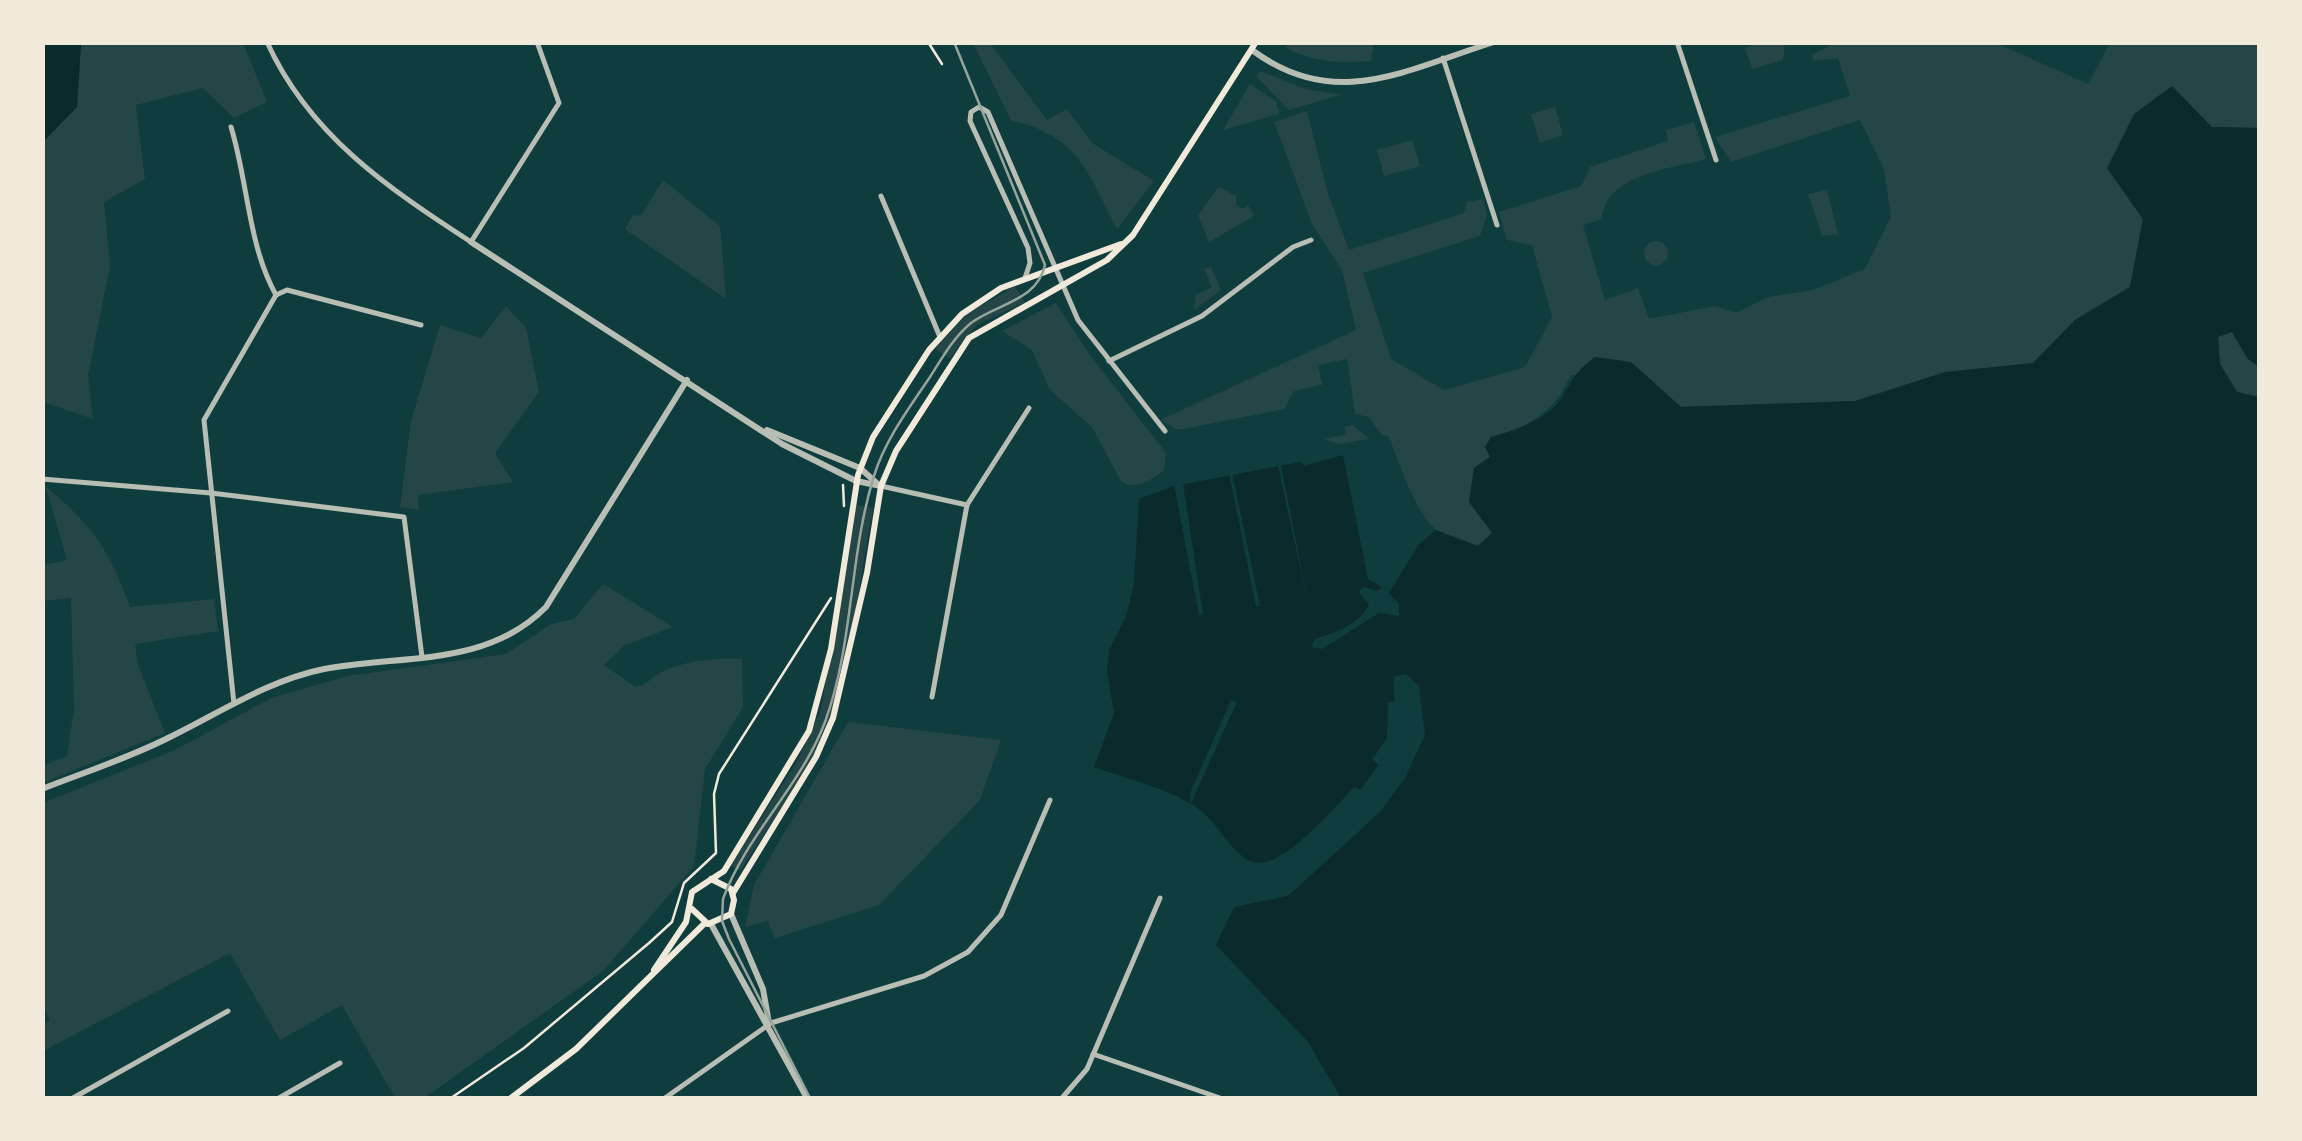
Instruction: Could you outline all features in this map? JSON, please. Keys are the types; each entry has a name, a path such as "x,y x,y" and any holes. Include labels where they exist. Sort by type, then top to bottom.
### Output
{"main road":[{"path":"511,1098 576,1049 654,970 708,923 730,914 733,894 816,757 833,718 867,573 881,486 896,451 969,338 989,323 1107,260 1127,242 1254,46"},
{"path":"654,970 682,929 696,886 727,867 801,747 815,714 841,592 856,481 873,437 940,336 972,305 1024,278 1127,242"},
{"path":"710,880 724,882 733,894"},
{"path":"690,906 708,923"}],"street":[{"path":"266,42 281,74 324,130 385,186 795,451 856,481 966,505"},
{"path":"471,242 560,104 537,42"},
{"path":"1254,46 1296,76 1334,85 1362,82 1494,42"},
{"path":"1677,42 1716,160"},
{"path":"1443,58 1497,226"},
{"path":"1024,278 1030,263 1028,248 970,121 971,112 979,107 988,112 1078,320 1165,431"},
{"path":"231,126 250,199 260,267 276,295"},
{"path":"881,196 940,336"},
{"path":"1109,362 1202,316 1293,247 1311,240"},
{"path":"234,704 204,420 276,295 288,290 421,325"},
{"path":"42,789 150,747 234,704 322,670 498,643 526,628 546,608 687,380"},
{"path":"932,697 966,505 1028,408"},
{"path":"766,430 860,468 881,486"},
{"path":"42,479 212,493 404,517 422,657"},
{"path":"665,1098 769,1024 924,976 968,952 1001,915 1050,800"},
{"path":"1062,1098 1078,1085 1160,898"},
{"path":"730,914 766,998 769,1024"},
{"path":"708,923 769,1024 807,1098"},
{"path":"73,1098 228,1011"},
{"path":"1093,1054 1220,1098"},
{"path":"279,1098 340,1063"}],"path":[{"path":"928,42 942,64"},
{"path":"842,484 844,515"},
{"path":"451,1098 553,1025 672,922 684,883 716,853 714,794 719,774 834,590"}],"shaded area":[{"path":"43,42 81,44 77,107 43,142"},
{"path":"1290,42 1374,43 1371,61 1349,62 1307,57 1286,48"},
{"path":"81,43 243,43 267,102 234,118 203,88 136,105 145,179 104,202 110,266 88,376 93,419 43,402 42,142 77,107"},
{"path":"973,43 990,43 1047,120 1067,109 1092,143 1154,181 1117,229 1088,174 1067,147 1034,127 1011,120"},
{"path":"1757,43 1785,43 1783,60 1752,69 1745,49"},
{"path":"1834,43 1996,43 2088,84 2110,43 2259,43 2260,128 2211,127 2172,86 2107,168 2143,219 2130,287 2075,320 2034,363 1855,401 1681,407 1631,362 1570,376 1557,399 1539,416 1517,429 1491,437 1485,447 1490,457 1474,468 1470,502 1493,533 1478,546 1458,543 1442,534 1418,507 1388,436 1382,435 1369,417 1355,414 1347,359 1318,365 1322,385 1294,391 1284,409 1178,430 1160,420 1356,330 1342,270 1312,224 1274,122 1307,111 1328,194 1349,250 1464,213 1467,202 1483,199 1487,215 1480,236 1363,273 1391,359 1444,390 1525,367 1552,317 1532,245 1507,240 1499,212 1581,186 1590,167 1668,141 1666,130 1694,122 1706,159 1627,183 1606,204 1602,219 1583,225 1605,300 1638,288 1649,319 1715,306 1736,313 1768,297 1813,290 1865,269 1891,217 1884,169 1860,120 1731,162 1715,137 1850,96 1838,58 1814,61 1812,55"},
{"path":"1260,71 1306,89 1340,95 1289,110 1256,76"},
{"path":"1250,84 1276,101 1279,114 1223,130"},
{"path":"2172,86 2212,127 2259,128 2259,367 2247,358 2232,332 2218,337 2220,364 2237,392 2259,397 2259,1098 1341,1098 1308,1042 1216,945 1234,907 1288,896 1380,812 1405,778 1425,735 1419,686 1406,674 1394,677 1395,718 1391,738 1360,790 1354,787 1289,850 1260,863 1241,855 1207,816 1189,803 1094,767 1114,713 1107,672 1109,650 1127,614 1134,583 1139,499 1174,486 1301,462 1304,466 1343,455 1368,579 1381,587 1378,591 1363,587 1359,592 1369,605 1365,612 1346,627 1315,639 1311,647 1322,649 1379,613 1399,616 1399,604 1389,593 1419,544 1436,530 1478,546 1492,533 1469,502 1474,468 1490,457 1485,447 1491,437 1548,413 1578,372 1595,357 1631,362 1681,407 1855,401 1945,372 2033,363 2075,320 2130,287 2143,219 2107,168 2134,114"},
{"path":"1555,107 1563,135 1540,143 1531,114"},
{"path":"1412,140 1420,166 1384,176 1377,150"},
{"path":"663,180 720,226 726,299 625,229 633,215 641,216"},
{"path":"1219,187 1236,196 1236,205 1243,209 1248,205 1254,216 1209,242 1198,215"},
{"path":"1827,190 1838,234 1822,236 1808,194"},
{"path":"1656,241 1668,253 1656,265 1644,253"},
{"path":"1211,267 1221,290 1194,310 1196,295 1212,287 1204,269"},
{"path":"1015,286 1025,302 977,325 950,358 935,349 966,315"},
{"path":"1056,303 1089,354 1166,453 1164,471 1148,481 1132,485 1121,481 1092,427 1050,390 1032,350 1002,331"},
{"path":"506,306 526,328 539,392 495,453 513,482 418,495 419,510 400,507 411,421 440,325 481,338"},
{"path":"2232,331 2247,358 2259,367 2259,397 2237,392 2220,364 2218,337"},
{"path":"1353,425 1369,439 1338,444 1325,439 1345,435 1345,427"},
{"path":"46,487 98,540 130,607 214,599 218,631 135,644 138,665 165,733 43,783 43,766 67,756 74,709 71,598 43,601 43,565 67,560"},
{"path":"856,505 873,508 847,655 832,712 804,774 740,871 731,865 797,762 821,709"},
{"path":"603,584 673,627 625,645 604,665 635,687 681,665 742,659 743,707 705,769 694,866 603,971 424,1098 395,1098 342,1005 280,1040 230,953 43,1051 43,1025 50,1020 42,1004 43,803 175,750 271,698 347,676 506,654 551,624 574,619"},
{"path":"848,722 1001,740 980,800 879,905 775,938 768,921 745,927 754,885"}],"pier":[{"path":"1278,466 1281,466 1310,612"},
{"path":"1229,473 1260,606 1256,607"},
{"path":"1183,484 1203,614 1199,615 1174,485"},
{"path":"1231,700 1237,702 1189,807 1191,791"},
{"path":"1388,702 1400,702 1400,721 1395,747 1382,767 1372,760 1387,738"}],"tram line":[{"path":"810,1098 729,939 722,921 723,899 745,853 802,768 825,722 841,661 866,506 884,450 959,335 982,316 1025,294 1041,277 1045,265 954,42"}]}
